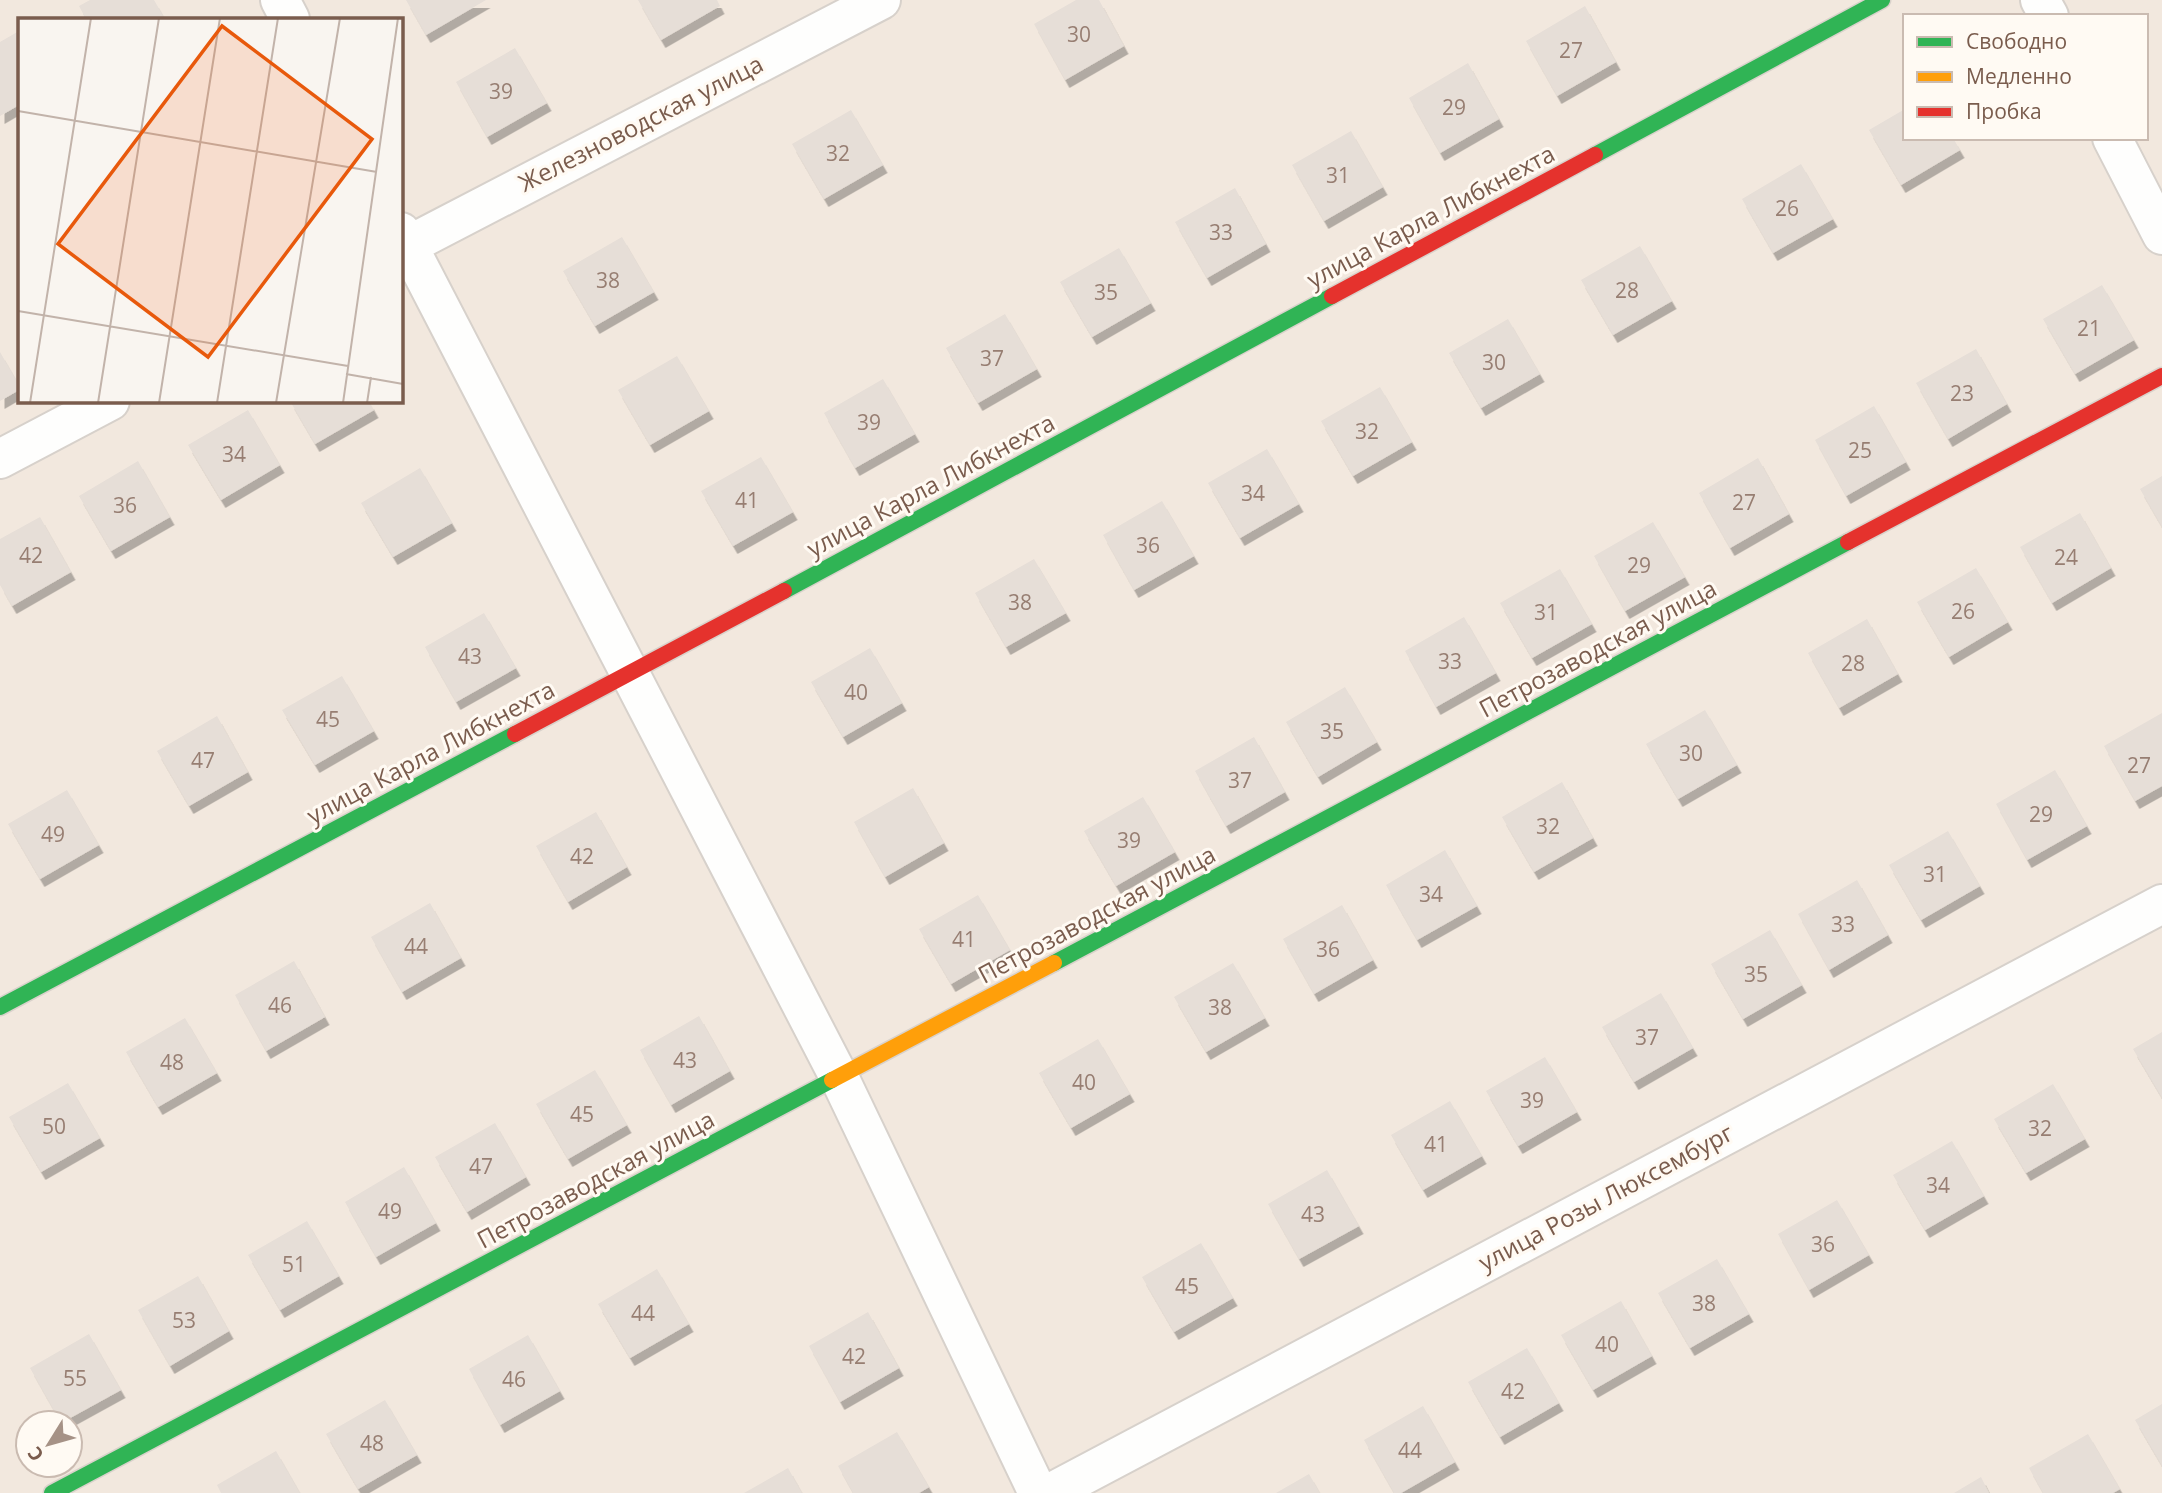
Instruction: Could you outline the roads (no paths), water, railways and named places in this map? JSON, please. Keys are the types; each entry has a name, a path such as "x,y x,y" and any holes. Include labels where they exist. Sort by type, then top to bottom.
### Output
{"street":[{"path":"280,0 289,18"},
{"name":"Железноводская улица","path":"403,242 881,0"},
{"name":"улица Карла Либкнехта","path":"0,1007 629,674 1882,0"},
{"path":"2113,140 2162,236"},
{"path":"403,242 839,1077 1038,1493"},
{"name":"Петрозаводская улица","path":"52,1493 2162,376"},
{"path":"0,458 108,402"},
{"name":"улица Розы Люксембург","path":"1050,1493 2162,904"}]}
